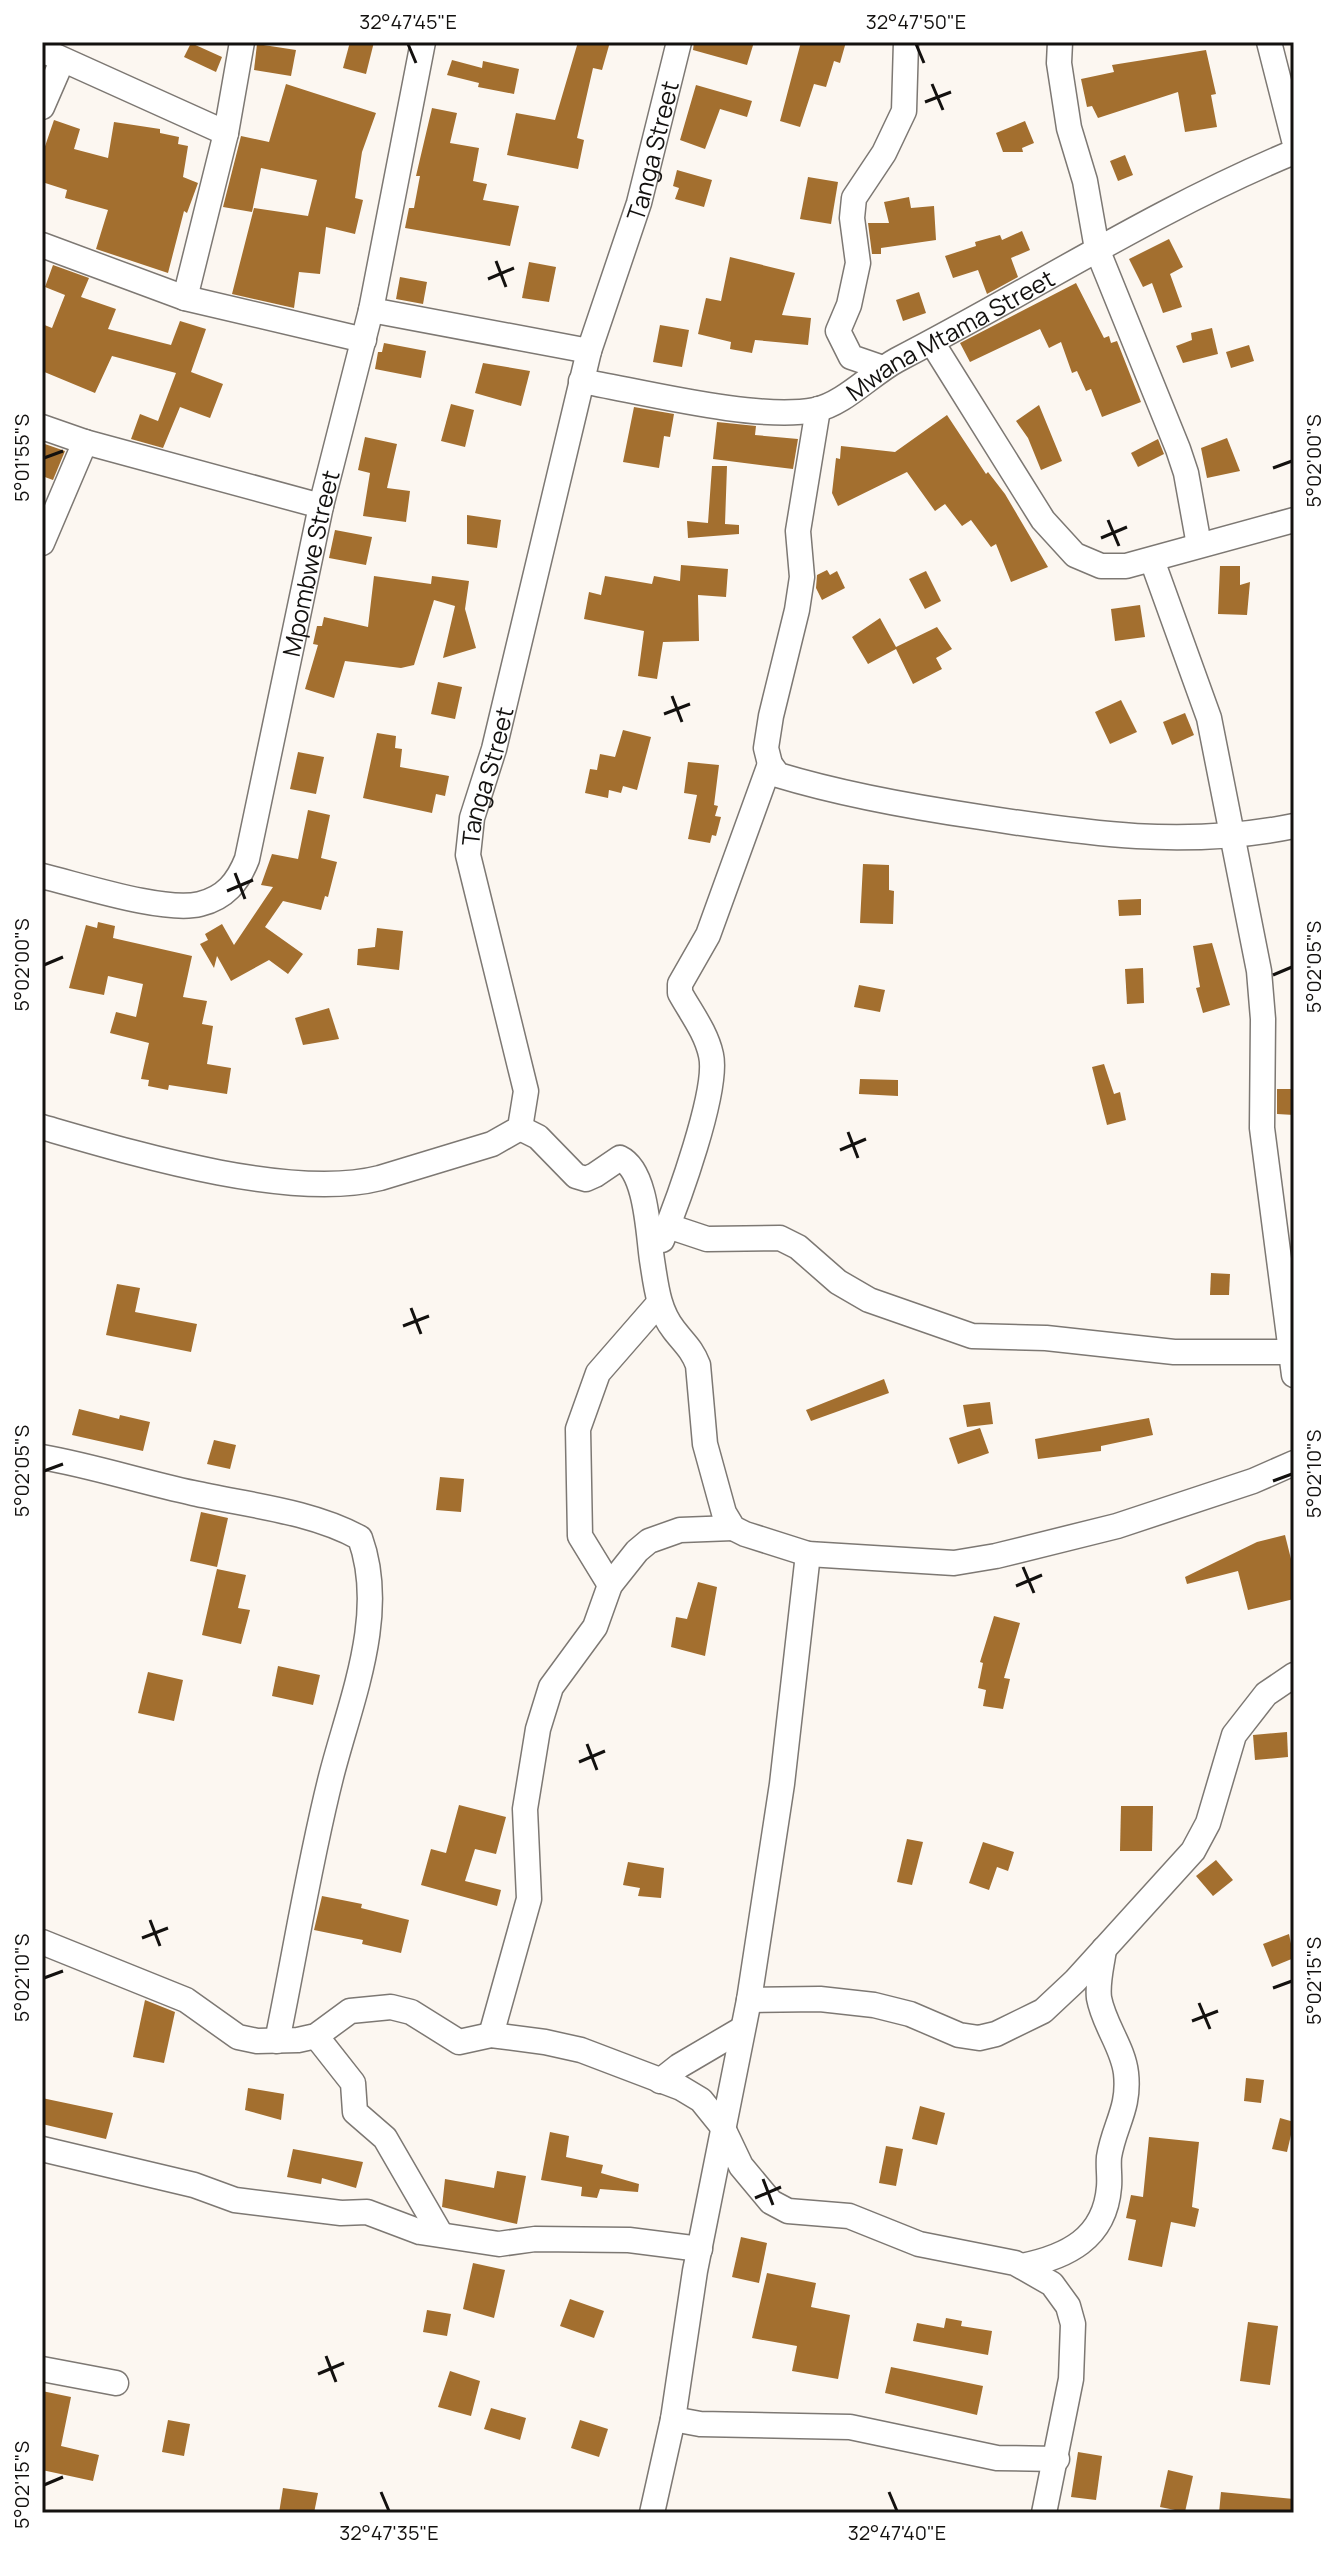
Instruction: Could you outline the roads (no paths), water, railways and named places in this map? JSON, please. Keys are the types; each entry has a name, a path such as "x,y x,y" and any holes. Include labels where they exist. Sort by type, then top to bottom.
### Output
{"street":[{"path":"185,298 226,133 242,42"},
{"name":"Mpombwe Street","path":"42,876 166,905 199,905 223,894 239,880 247,859 321,506 371,310 423,42"},
{"name":"Tanga Street","path":"520,1128 526,1091 468,855 472,818 494,749 589,351 639,203 679,42"},
{"path":"883,368 851,357 838,331 849,305 858,263 852,218 854,198 884,153 904,111 906,42"},
{"path":"1060,42 1059,63 1069,128 1085,181 1097,249 1186,473 1199,545"},
{"path":"1269,42 1294,140"},
{"path":"42,107 52,55 226,133"},
{"name":"Mwana Mtama Street","path":"581,381 778,413 818,409 883,368 933,344 986,310 1097,249 1250,170 1294,152"},
{"path":"42,245 185,298 364,340"},
{"path":"371,310 589,351"},
{"path":"933,344 1043,520 1075,555 1101,566 1152,560 1294,520"},
{"path":"818,409 798,531 802,577 799,599 766,748 770,764 778,775 925,809 1071,832 1153,840 1232,835 1294,826"},
{"path":"42,427 85,442 321,506"},
{"path":"42,543 85,442"},
{"path":"668,1226 707,1239 780,1238 798,1247 838,1282 869,1300 972,1336 1046,1338 1292,1364 1262,1128 1262,999 1209,718 1152,560"},
{"path":"653,1261 681,1198 713,1071 708,1045 679,989 708,935 770,764"},
{"path":"42,1127 166,1161 301,1184 364,1182 380,1178 492,1144 520,1128 543,1142 576,1176 586,1179 620,1158 629,1162 636,1174 646,1212 659,1303 674,1330 692,1348 698,1365 713,1478 724,1513 733,1528"},
{"path":"610,1585 580,1536 578,1429 598,1373 659,1303"},
{"path":"42,1457 94,1466 276,1511 347,1530 360,1538 368,1560 367,1635 331,1777 277,2041"},
{"path":"491,2035 529,1899 525,1809 538,1729 551,1687 595,1627 610,1585 649,1541 680,1530 733,1528 808,1554 954,1563 996,1556 1117,1526 1253,1481 1294,1463"},
{"path":"652,2513 673,2419 722,2126 749,2000 782,1784 808,1554"},
{"path":"749,2000 820,1999 874,2005 910,2014 959,2035 979,2038 996,2034 1043,2011 1193,1851 1208,1823 1234,1735 1266,1694 1294,1675"},
{"path":"42,1942 186,2000 238,2037 277,2041 316,2036 350,2011 365,2007 391,2007 411,2012 459,2042 491,2035 581,2050 701,2100 722,2126 753,2184 771,2202 788,2211 849,2216 919,2244 1022,2266 1052,2284 1068,2306 1073,2324 1071,2379 1044,2513"},
{"path":"1022,2266 1064,2255 1079,2247 1092,2234 1109,2190 1109,2157 1127,2101 1123,2060 1099,1999 1104,1949"},
{"path":"660,2081 679,2066 742,2029"},
{"path":"316,2036 353,2083 355,2112 385,2138 440,2233"},
{"path":"42,2149 194,2185 235,2200 341,2213 367,2212 402,2228 499,2244 535,2239 629,2240 700,2249"},
{"path":"42,2369 116,2383"},
{"path":"673,2419 700,2424 850,2427 997,2458 1057,2459"}]}
